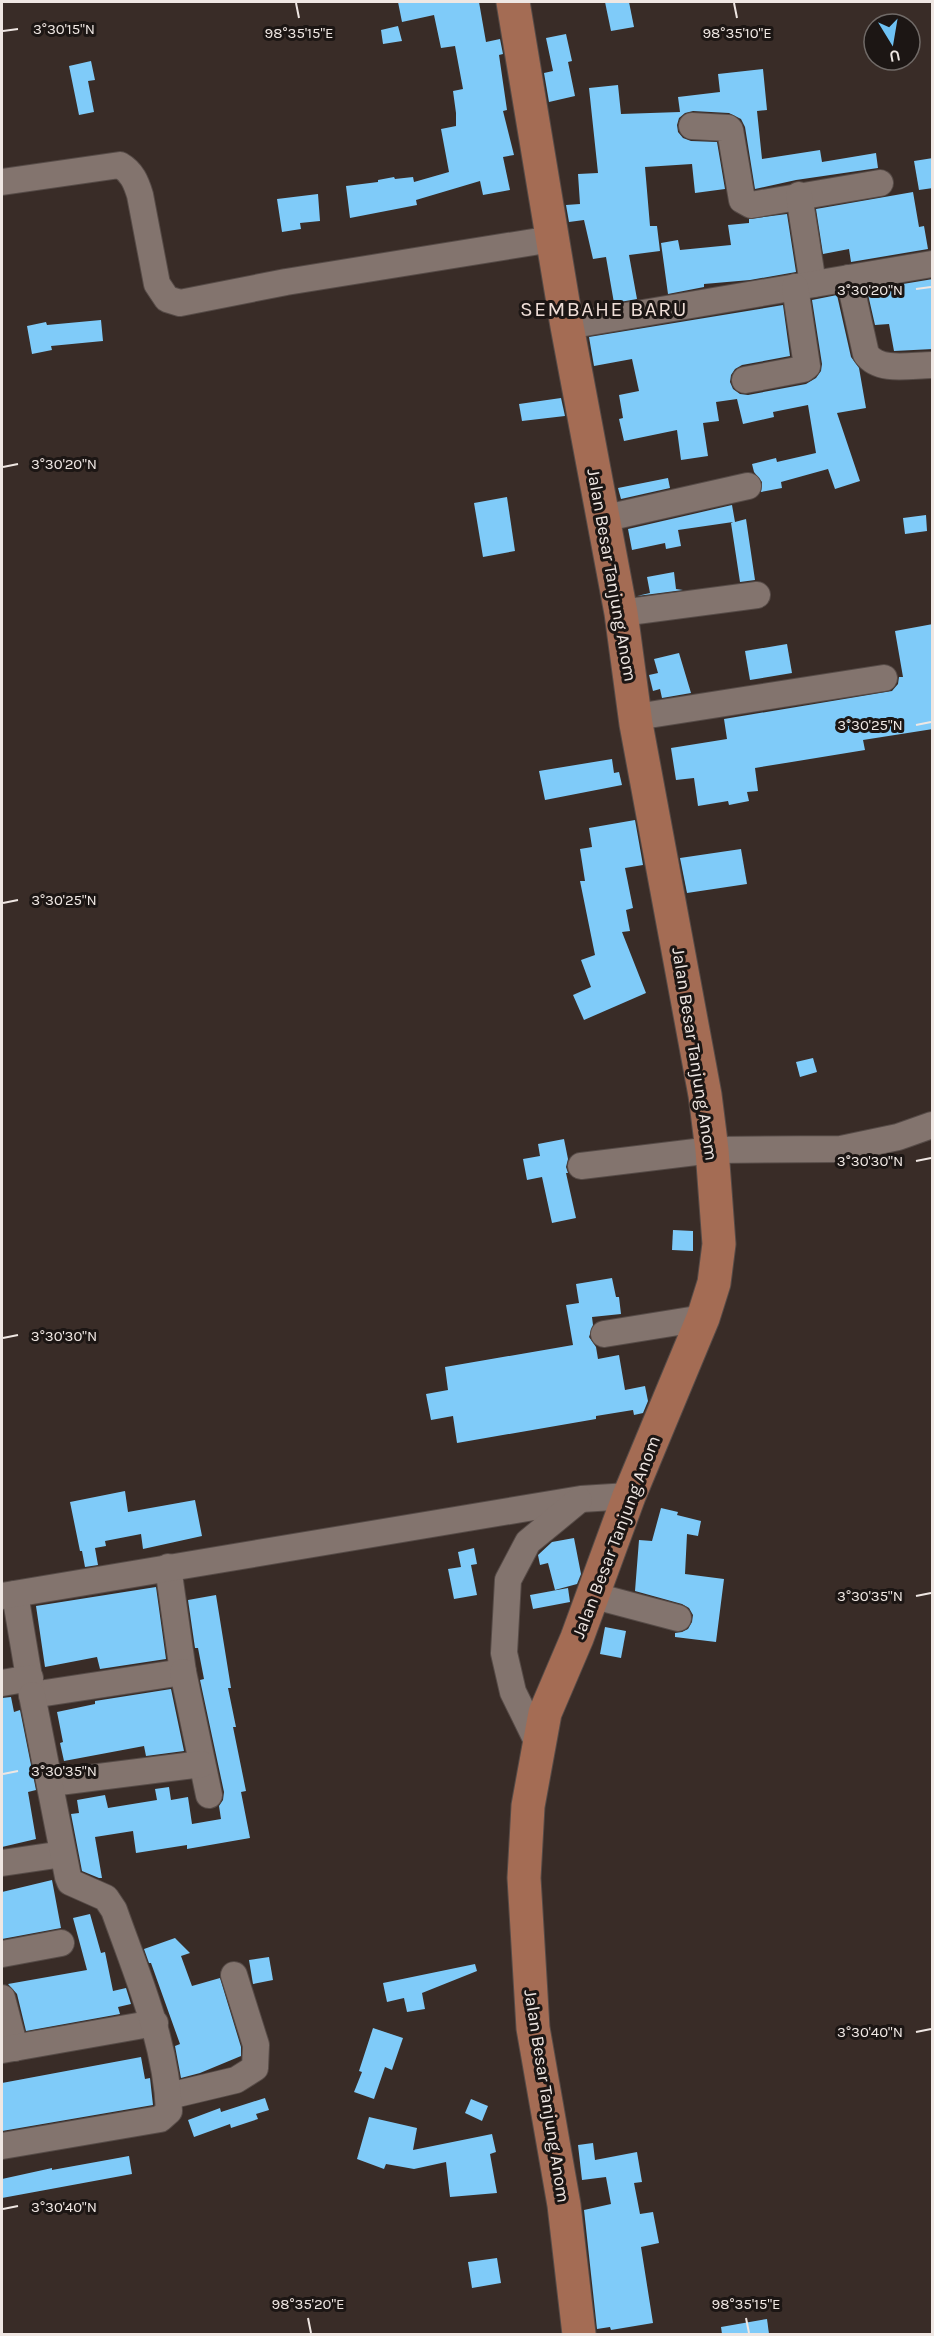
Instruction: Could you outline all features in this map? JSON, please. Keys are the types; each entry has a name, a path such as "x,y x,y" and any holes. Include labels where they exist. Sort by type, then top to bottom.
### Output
{"main road":[{"name":"Jalan Besar Tanjung Anom","path":"513,2 567,326 621,613 636,717 705,1095 712,1150 719,1244 714,1284 703,1318 629,1496 577,1638 545,1713 528,1806 524,1878 533,2028 564,2205 579,2334"}],"street":[{"path":"692,126 730,130 742,200 751,205 880,183"},
{"path":"2,182 120,165 128,169 140,195 157,284 167,299 180,303 286,282 552,238"},
{"path":"746,380 802,369 807,366 799,195"},
{"path":"567,326 933,264"},
{"path":"849,278 866,354 871,361 881,366 933,365"},
{"path":"602,519 748,486"},
{"path":"621,613 757,595"},
{"path":"636,717 884,678"},
{"path":"581,1166 712,1150 841,1149 898,1137 933,1125"},
{"path":"604,1334 703,1318"},
{"path":"2,2146 160,2119 170,2111 154,2023 114,1910 106,1898 70,1882 31,1686 5,1594 581,1499 629,1496"},
{"path":"538,1743 513,1692 504,1653 508,1580 528,1542 581,1499"},
{"path":"168,1567 183,1671 209,1795"},
{"path":"591,1595 678,1618"},
{"path":"2,1683 31,1686 183,1671"},
{"path":"51,1783 202,1764"},
{"path":"2,1863 63,1854"},
{"path":"2,1954 61,1943"},
{"path":"169,2096 236,2080 255,2068 256,2045 234,1975"},
{"path":"2,1998 8,2049 154,2023"}],"building":[{"path":"398,2 479,2 486,42 500,39 503,54 499,55 507,110 503,111 514,155 503,157 510,190 483,195 480,181 416,200 417,205 350,218 346,186 378,182 378,180 394,177 395,179 413,177 414,182 449,172 441,129 456,126 453,91 463,89 455,46 441,48 434,15 402,22"},
{"path":"605,2 629,2 634,27 611,31"},
{"path":"398,26 402,41 383,44 381,30"},
{"path":"566,34 572,61 568,62 575,96 549,102 544,73 553,71 546,38"},
{"path":"91,61 95,80 88,81 94,112 79,115 69,66"},
{"path":"763,69 767,110 757,111 762,159 820,150 822,162 876,153 878,168 796,180 755,189 745,127 741,119 729,113 693,111 685,113 679,118 678,132 683,138 691,141 717,142 725,189 695,193 692,164 645,167 650,226 657,226 660,251 629,255 637,299 614,303 606,257 593,259 584,220 569,222 566,205 580,204 578,174 598,173 589,88 618,85 621,114 680,112 678,97 720,92 718,74"},
{"path":"933,158 933,188 919,190 914,161"},
{"path":"913,192 919,227 924,226 928,249 851,262 849,249 823,254 816,209"},
{"path":"318,194 320,221 300,223 301,229 282,232 277,199"},
{"path":"787,214 796,272 750,280 704,284 704,287 668,294 661,243 678,240 680,250 731,245 728,225 749,223 749,219"},
{"path":"933,279 933,349 894,351 889,324 875,325 867,290"},
{"path":"837,295 851,357 859,368 866,408 837,413 860,481 835,489 828,469 781,482 782,488 761,492 762,482 754,472 752,464 776,458 777,462 816,453 808,405 773,412 774,417 743,424 737,399 716,402 719,421 703,423 708,456 681,460 677,430 624,441 619,419 623,418 619,395 639,391 632,359 594,366 589,337 783,305 790,356 742,365 735,369 730,382 733,389 740,394 748,395 806,384 816,378 821,371 822,364 812,300"},
{"path":"101,320 103,341 51,346 52,350 32,354 27,326 46,322 47,325"},
{"path":"561,398 565,416 522,421 519,404"},
{"path":"668,478 670,488 621,499 618,488"},
{"path":"507,497 515,551 483,557 474,503"},
{"path":"732,505 735,522 746,519 755,580 740,582 731,523 733,522 678,530 681,546 666,549 665,543 632,550 628,529"},
{"path":"926,515 927,531 905,534 903,518"},
{"path":"674,572 676,589 683,590 637,596 650,593 647,577"},
{"path":"933,624 933,729 863,740 865,750 755,768 758,791 747,792 749,801 729,805 728,801 698,806 694,778 676,780 671,748 727,739 724,719 892,691 898,684 899,677 903,677 895,631"},
{"path":"787,644 792,673 750,680 745,651"},
{"path":"679,653 691,693 662,698 660,689 653,691 649,675 658,673 654,659"},
{"path":"612,759 614,773 619,772 622,785 545,800 539,771"},
{"path":"635,820 643,865 625,868 633,908 626,910 630,931 622,932 646,993 584,1020 573,995 591,987 581,960 595,955 580,881 585,881 580,849 592,847 589,828"},
{"path":"741,849 747,884 687,893 680,858"},
{"path":"813,1058 817,1072 800,1077 796,1062"},
{"path":"564,1139 568,1159 566,1167 568,1173 566,1173 576,1218 552,1223 542,1177 527,1180 523,1159 540,1156 538,1144"},
{"path":"673,1230 693,1231 693,1251 672,1250"},
{"path":"612,1278 616,1297 619,1297 621,1314 592,1317 593,1325 589,1337 596,1347 598,1359 619,1355 625,1390 645,1386 648,1401 643,1413 634,1415 633,1410 596,1416 596,1419 457,1443 453,1416 431,1420 426,1394 448,1390 445,1367 573,1345 566,1305 579,1303 576,1284"},
{"path":"125,1491 128,1512 195,1500 202,1536 143,1549 141,1534 105,1541 106,1546 95,1548 98,1565 85,1567 70,1502"},
{"path":"661,1508 701,1521 698,1536 687,1534 685,1574 724,1579 716,1642 675,1637 675,1633 688,1629 692,1622 693,1615 689,1608 635,1591 639,1540 652,1541"},
{"path":"574,1538 581,1574 577,1584 555,1590 548,1563 540,1565 538,1555 552,1542"},
{"path":"474,1548 477,1564 471,1565 477,1595 454,1599 448,1569 461,1567 458,1552"},
{"path":"156,1587 166,1659 100,1669 97,1657 45,1667 36,1606"},
{"path":"568,1588 570,1602 533,1609 530,1595"},
{"path":"216,1595 231,1688 228,1688 236,1727 233,1727 246,1791 241,1792 250,1838 187,1849 187,1845 136,1853 133,1831 95,1837 102,1878 82,1871 71,1814 79,1813 77,1800 105,1795 108,1808 157,1800 155,1789 169,1787 171,1800 188,1797 192,1824 221,1819 219,1806 224,1792 200,1680 204,1679 198,1648 195,1648 188,1600"},
{"path":"605,1627 626,1631 621,1658 600,1654"},
{"path":"171,1689 184,1751 146,1756 144,1746 64,1761 57,1712 95,1704 95,1701"},
{"path":"11,1697 14,1712 20,1710 36,1790 28,1792 36,1839 2,1847 2,1698"},
{"path":"52,1880 61,1928 2,1939 2,1892"},
{"path":"90,1914 101,1953 105,1952 113,1991 126,1988 131,2004 118,2007 120,2014 26,2031 17,1994 8,1984 87,1970 73,1918"},
{"path":"175,1938 190,1953 181,1956 192,1986 220,1978 241,2047 241,2056 200,2073 181,2078 175,2046 180,2044 144,1949"},
{"path":"269,1957 273,1980 253,1984 249,1960"},
{"path":"475,1964 477,1971 422,1993 425,2009 407,2012 404,1998 387,2002 383,1983"},
{"path":"373,2028 403,2038 392,2070 385,2067 374,2099 354,2092 362,2072 359,2071"},
{"path":"141,2057 145,2079 150,2078 153,2105 2,2131 2,2083"},
{"path":"265,2098 269,2110 256,2114 258,2119 231,2128 230,2124 194,2137 188,2120 220,2108 221,2112"},
{"path":"471,2099 488,2106 482,2121 465,2113"},
{"path":"369,2117 417,2128 413,2150 492,2134 496,2152 490,2154 497,2193 450,2197 446,2162 414,2169 386,2164 384,2169 357,2159"},
{"path":"593,2143 595,2160 637,2152 642,2182 634,2183 640,2214 653,2212 659,2243 641,2247 653,2323 611,2330 610,2327 597,2329 584,2210 611,2204 606,2177 582,2180 578,2145"},
{"path":"129,2156 132,2174 2,2198 2,2179 52,2168 52,2170"},
{"path":"497,2258 501,2283 472,2288 468,2262"},
{"path":"767,2319 769,2334 722,2334 721,2327"}],"district":[{"name":"SEMBAHE BARU","path":"604,309"}]}
